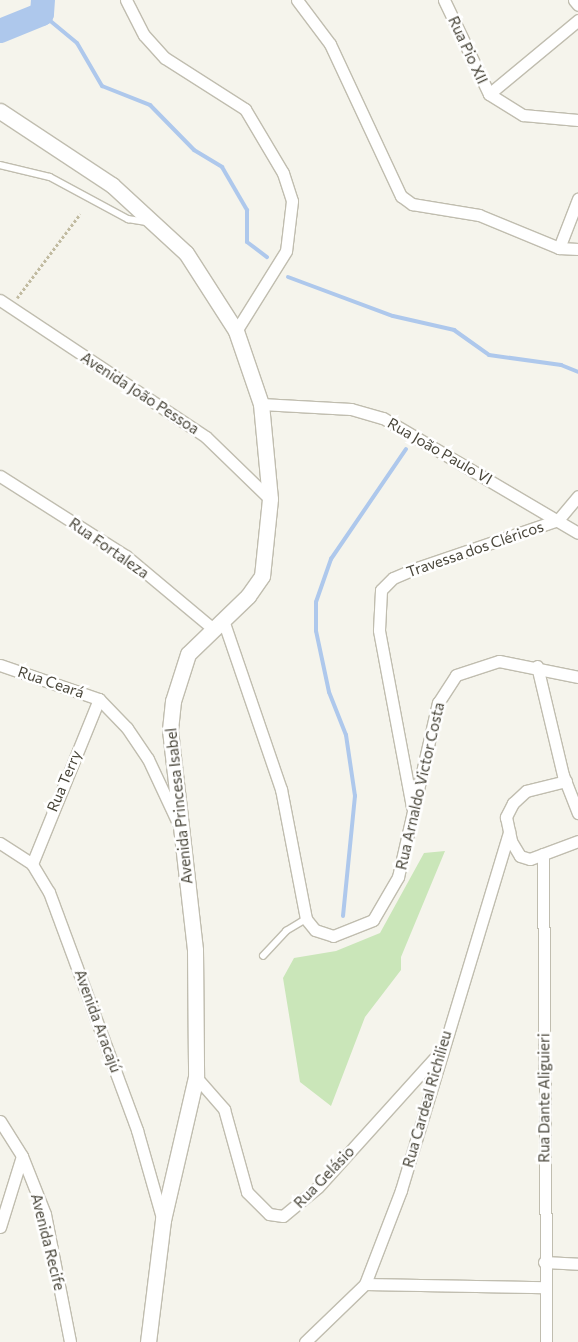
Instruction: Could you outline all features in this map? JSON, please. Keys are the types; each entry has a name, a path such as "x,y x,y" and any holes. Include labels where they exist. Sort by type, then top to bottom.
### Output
{"street":[{"path":"126,0 144,36 166,58 246,109 261,129 283,173 292,201 286,251 236,331"},
{"path":"297,0 330,44 401,196 412,204 479,215 559,248 578,249"},
{"name":"Rua Pio XII","path":"444,0 489,94 523,115 578,120"},
{"path":"574,0 578,5"},
{"path":"489,94 578,20"},
{"name":"Avenida Princesa Isabel","path":"0,111 112,185 158,222 186,253 236,331 261,404 270,499 262,576 188,654 173,701 170,730 195,950 196,1076 163,1220 148,1342"},
{"path":"559,248 578,199"},
{"name":"Avenida João Pessoa","path":"5,304 206,437 270,499"},
{"name":"Rua João Paulo VI","path":"261,404 351,409 383,418 578,533"},
{"name":"Rua Fortaleza","path":"0,476 126,556 218,624"},
{"path":"558,520 578,496"},
{"name":"Travessa dos Cléricos","path":"413,811 379,630 381,590 393,578 414,569 558,520"},
{"path":"218,624 279,780 306,918"},
{"name":"Rua Arnaldo Victor Costa","path":"306,918 314,930 333,936 372,920 398,877 438,703 456,675 499,661 536,666 578,677"},
{"name":"Rua Ceará","path":"0,665 99,699 128,728 148,759 180,828"},
{"path":"536,666 566,781 576,802 578,813"},
{"name":"Rua Terry","path":"32,864 99,699"},
{"name":"Rua Cardeal Richilieu","path":"305,1342 365,1284 401,1190 440,1051 509,832 506,817 526,791 566,781"},
{"path":"509,832 520,856 530,859 578,841"},
{"path":"0,843 32,864"},
{"name":"Rua Dante Aliguieri","path":"543,854 544,1262 546,1342"},
{"name":"Avenida Aracajú","path":"32,864 62,924 137,1130 163,1220"},
{"name":"Rua Gelásio","path":"196,1076 224,1109 247,1192 269,1214 283,1216 318,1187 440,1051"},
{"name":"Avenida Recife","path":"0,1121 22,1156 45,1214 70,1342"},
{"path":"0,1227 22,1156"},
{"path":"544,1262 578,1264"},
{"path":"365,1284 545,1287"}],"lane":[{"path":"0,165 50,177 128,219 158,222"},
{"path":"263,956 286,931 306,918"}],"path":[{"path":"5,304 80,214"}],"green space":[{"path":"445,851 401,957 401,970 365,1017 331,1106 300,1082 283,978 294,958 336,951 380,933 424,853"}],"waterway":[{"path":"0,31 42,14 43,0"},
{"path":"42,14 77,43 102,86 150,105 194,150 222,167 247,210 247,242 267,257"},
{"path":"288,277 393,316 454,330 489,355 561,365 578,372"},
{"path":"343,916 355,796 346,735 329,692 316,631 316,602 331,559 406,449"}]}
